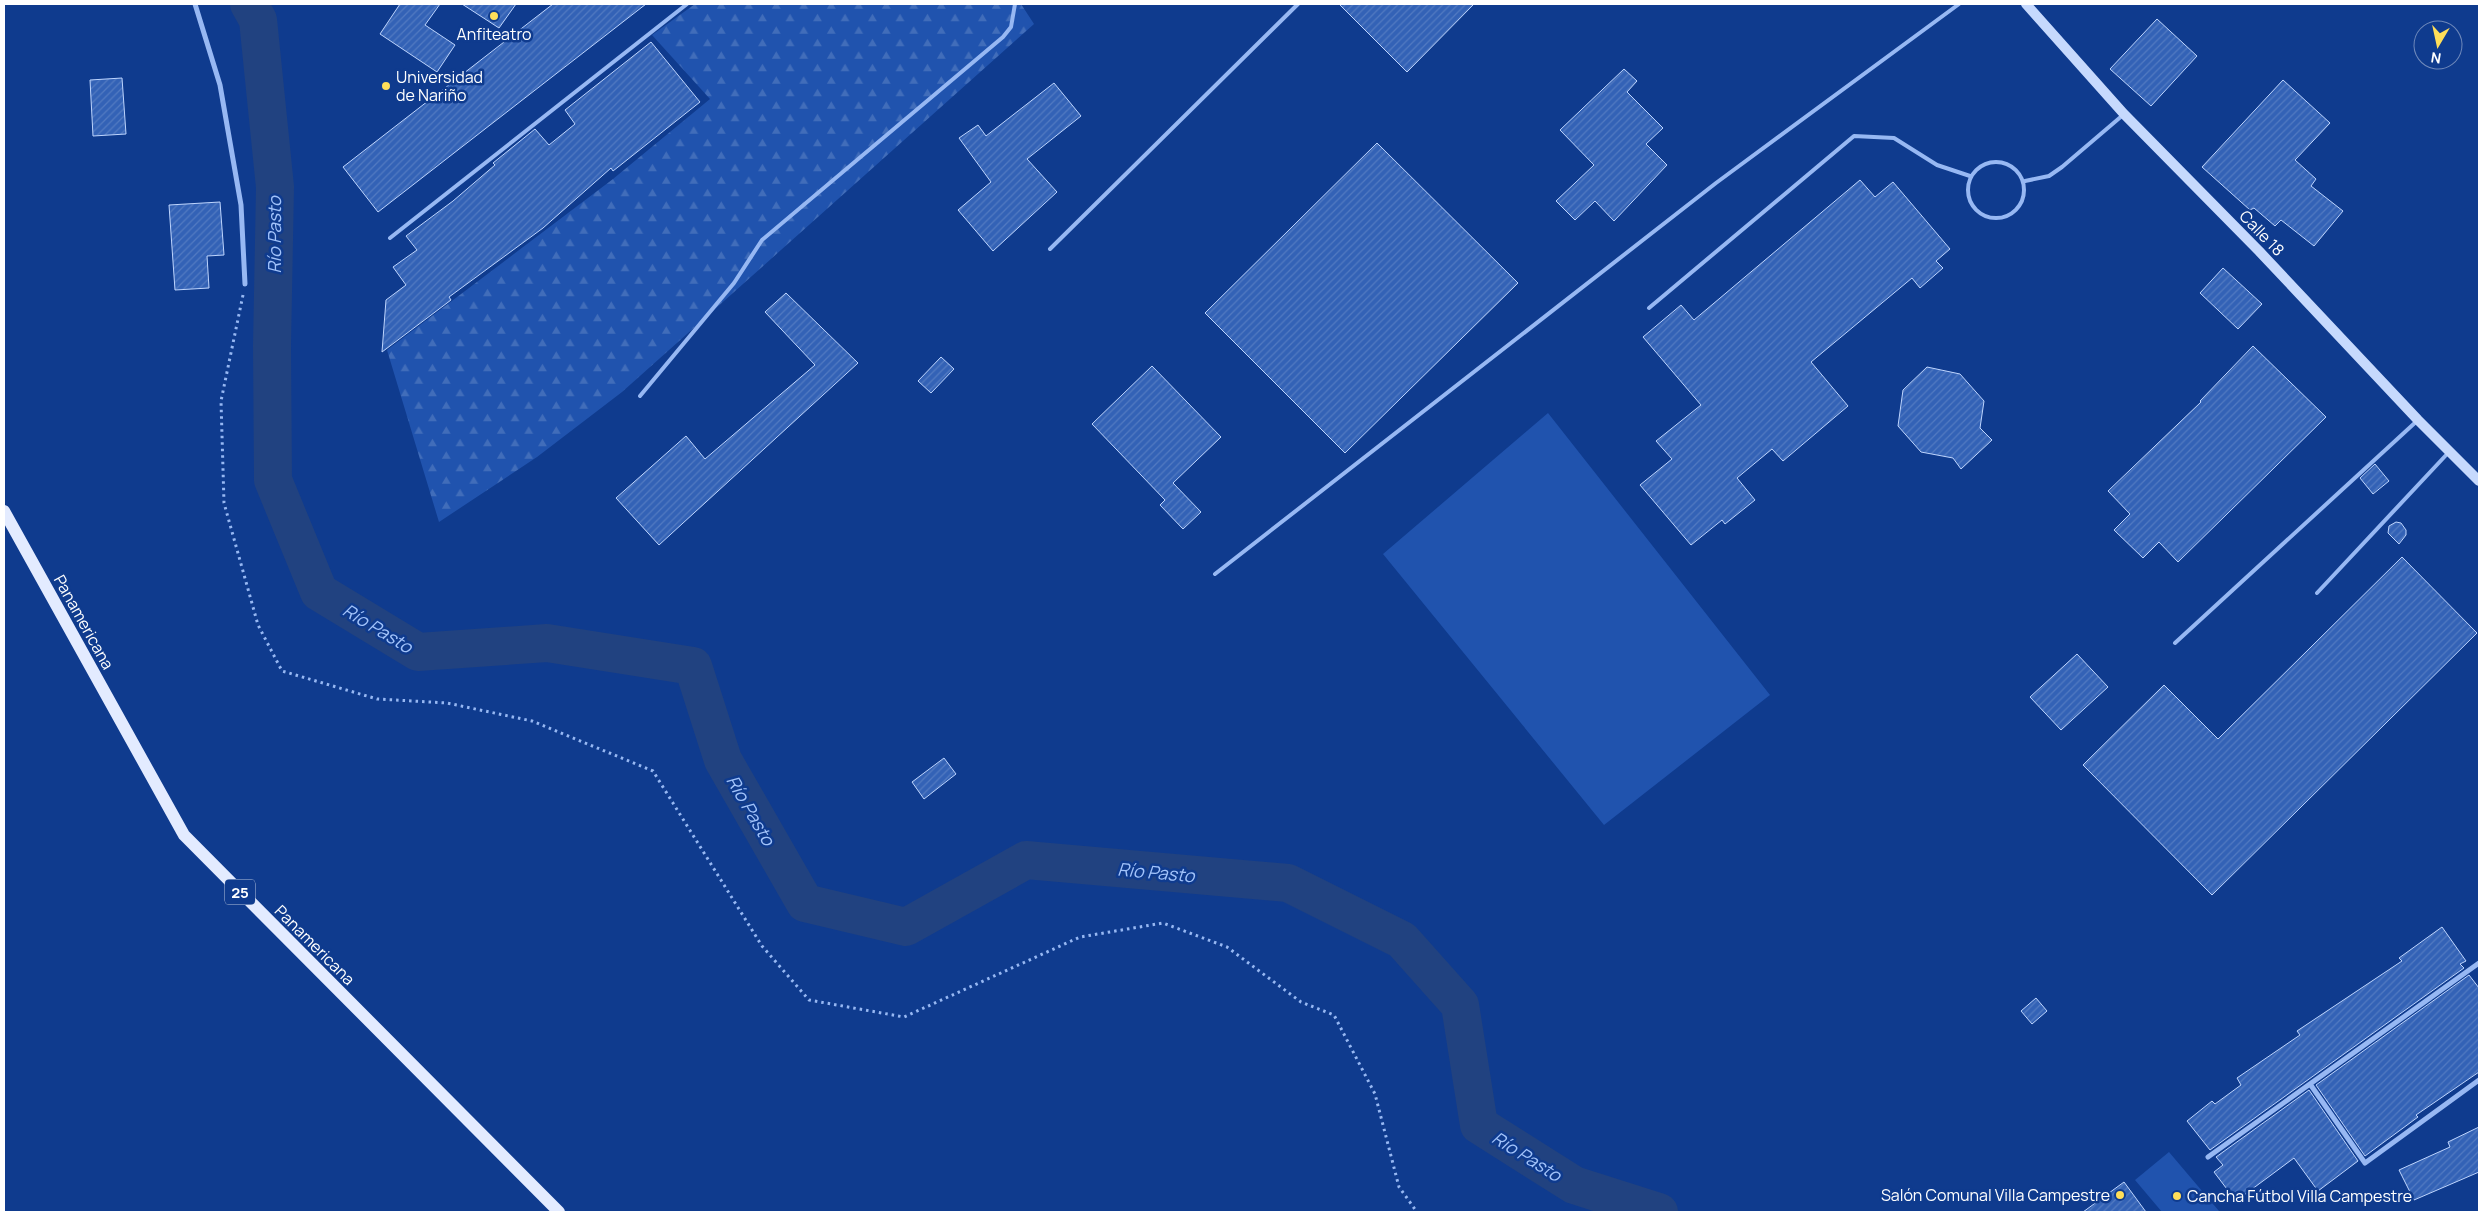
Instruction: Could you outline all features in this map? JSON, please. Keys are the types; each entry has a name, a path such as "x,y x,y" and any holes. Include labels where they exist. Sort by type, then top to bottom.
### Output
{"main road":[{"name":"Calle 18","path":"2026,4 2124,114 2259,251 2418,420 2479,480"},
{"name":"Panamericana","path":"4,511 184,836 559,1212"}],"street":[{"path":"195,4 220,85 241,205 245,284"},
{"path":"2208,1157 2479,963"},
{"path":"2310,1084 2365,1163 2479,1080"}],"lane":[{"path":"390,238 687,4"},
{"path":"640,396 734,283 762,240 1003,37 1010,27 1015,4"},
{"path":"1050,248 1298,4"},
{"path":"1215,574 1716,182 1959,4"},
{"path":"2025,181 2049,176 2124,114"},
{"path":"1649,308 1854,136 1894,138 1937,165 1970,176"},
{"path":"1987,162 2010,164 2025,181 2023,203 2006,218 1983,216 1968,199 1970,176 1987,162"},
{"path":"2175,642 2418,420"},
{"path":"2316,593 2449,451"}],"path":[{"path":"245,284 221,401 224,502 258,625 282,671 377,699 447,703 532,720 653,771 762,946 809,1000 904,1017 1080,938 1164,923 1227,947 1301,1002 1334,1015 1374,1094 1399,1186 1417,1212"}],"green space":[{"path":"695,4 1021,4 1034,24 622,392 537,457 439,522 387,350 613,179 710,99 652,35"},
{"path":"1548,413 1770,695 1604,825 1383,554"},
{"name":"Cancha Fútbol Villa Campestre","path":"2169,1152 2219,1211 2162,1212 2135,1180"}],"building":[{"path":"400,4 440,4 425,25 455,45 437,72 380,34"},
{"name":"Anfiteatro","path":"462,4 516,4 499,28"},
{"path":"553,4 646,4 378,212 343,167"},
{"path":"1339,4 1474,4 1407,72"},
{"path":"2157,19 2197,56 2151,106 2110,69"},
{"path":"651,42 700,102 613,171 611,168 543,228 449,297 451,300 382,352 386,300 406,285 393,267 417,250 406,236 453,201 495,165 493,163 535,129 549,145 575,124 565,110"},
{"path":"1624,69 1637,81 1627,92 1663,128 1646,144 1667,165 1614,221 1595,201 1575,220 1556,201 1594,165 1560,130"},
{"path":"122,78 126,134 93,136 90,80"},
{"path":"2283,80 2330,123 2295,160 2316,179 2311,186 2343,211 2314,246 2281,220 2275,226 2254,208 2250,210 2202,167"},
{"path":"1054,83 1081,116 1027,159 1057,192 993,251 958,210 991,182 959,138 978,125 986,136"},
{"path":"1377,143 1518,283 1345,453 1205,313"},
{"path":"1860,180 1875,197 1893,182 1950,249 1936,261 1943,268 1920,288 1912,278 1811,362 1848,406 1783,461 1772,449 1737,478 1755,500 1725,524 1722,520 1691,545 1640,485 1672,459 1656,441 1701,405 1643,337 1681,305 1694,320"},
{"path":"220,202 224,255 207,256 209,288 175,290 169,205"},
{"path":"2223,268 2262,304 2238,329 2200,293"},
{"path":"786,293 858,363 659,545 616,498 686,436 705,459 815,365 765,312"},
{"path":"2253,346 2326,417 2178,562 2159,542 2143,558 2114,530 2130,514 2108,491 2201,402"},
{"path":"941,357 954,369 931,393 918,381"},
{"path":"1152,366 1221,437 1173,483 1201,512 1183,529 1160,505 1165,500 1092,424"},
{"path":"1927,367 1960,374 1984,401 1980,428 1992,440 1961,469 1953,458 1921,452 1898,426 1903,390"},
{"path":"2375,464 2389,481 2373,494 2360,478"},
{"path":"2396,522 2401,523 2406,530 2406,535 2399,544 2388,533 2389,526"},
{"path":"2402,557 2477,633 2212,895 2083,765 2164,685 2218,739"},
{"path":"2077,654 2108,687 2061,730 2030,697"},
{"path":"944,758 956,774 924,799 912,782"},
{"path":"2442,927 2466,961 2460,964 2464,968 2210,1150 2187,1121 2212,1101 2215,1104 2241,1085 2237,1078 2300,1035 2297,1031 2402,961 2399,958"},
{"path":"2469,975 2479,988 2479,1072 2416,1115 2418,1117 2365,1156 2316,1085"},
{"path":"2036,998 2047,1011 2032,1024 2021,1011"},
{"path":"2309,1090 2358,1161 2318,1191 2294,1158 2236,1201 2214,1172 2223,1165 2216,1157"},
{"path":"2479,1127 2479,1172 2414,1200 2399,1170 2450,1147 2448,1142"},
{"name":"Salón Comunal Villa Campestre","path":"2124,1182 2146,1212 2083,1212"}],"waterway":[{"name":"Río Pasto","path":"249,4 258,20 275,187 272,346 273,480 319,592 418,652 547,643 693,666 723,760 805,903 906,927 1026,860 1288,883 1402,940 1460,1005 1479,1125 1574,1185 1659,1212"}],"place":[{"name":"Anfiteatro","path":"494,16"},
{"name":"Universidad de Nariño","path":"386,86"},
{"name":"Salón Comunal Villa Campestre","path":"2120,1195"},
{"name":"Cancha Fútbol Villa Campestre","path":"2177,1196"}]}
